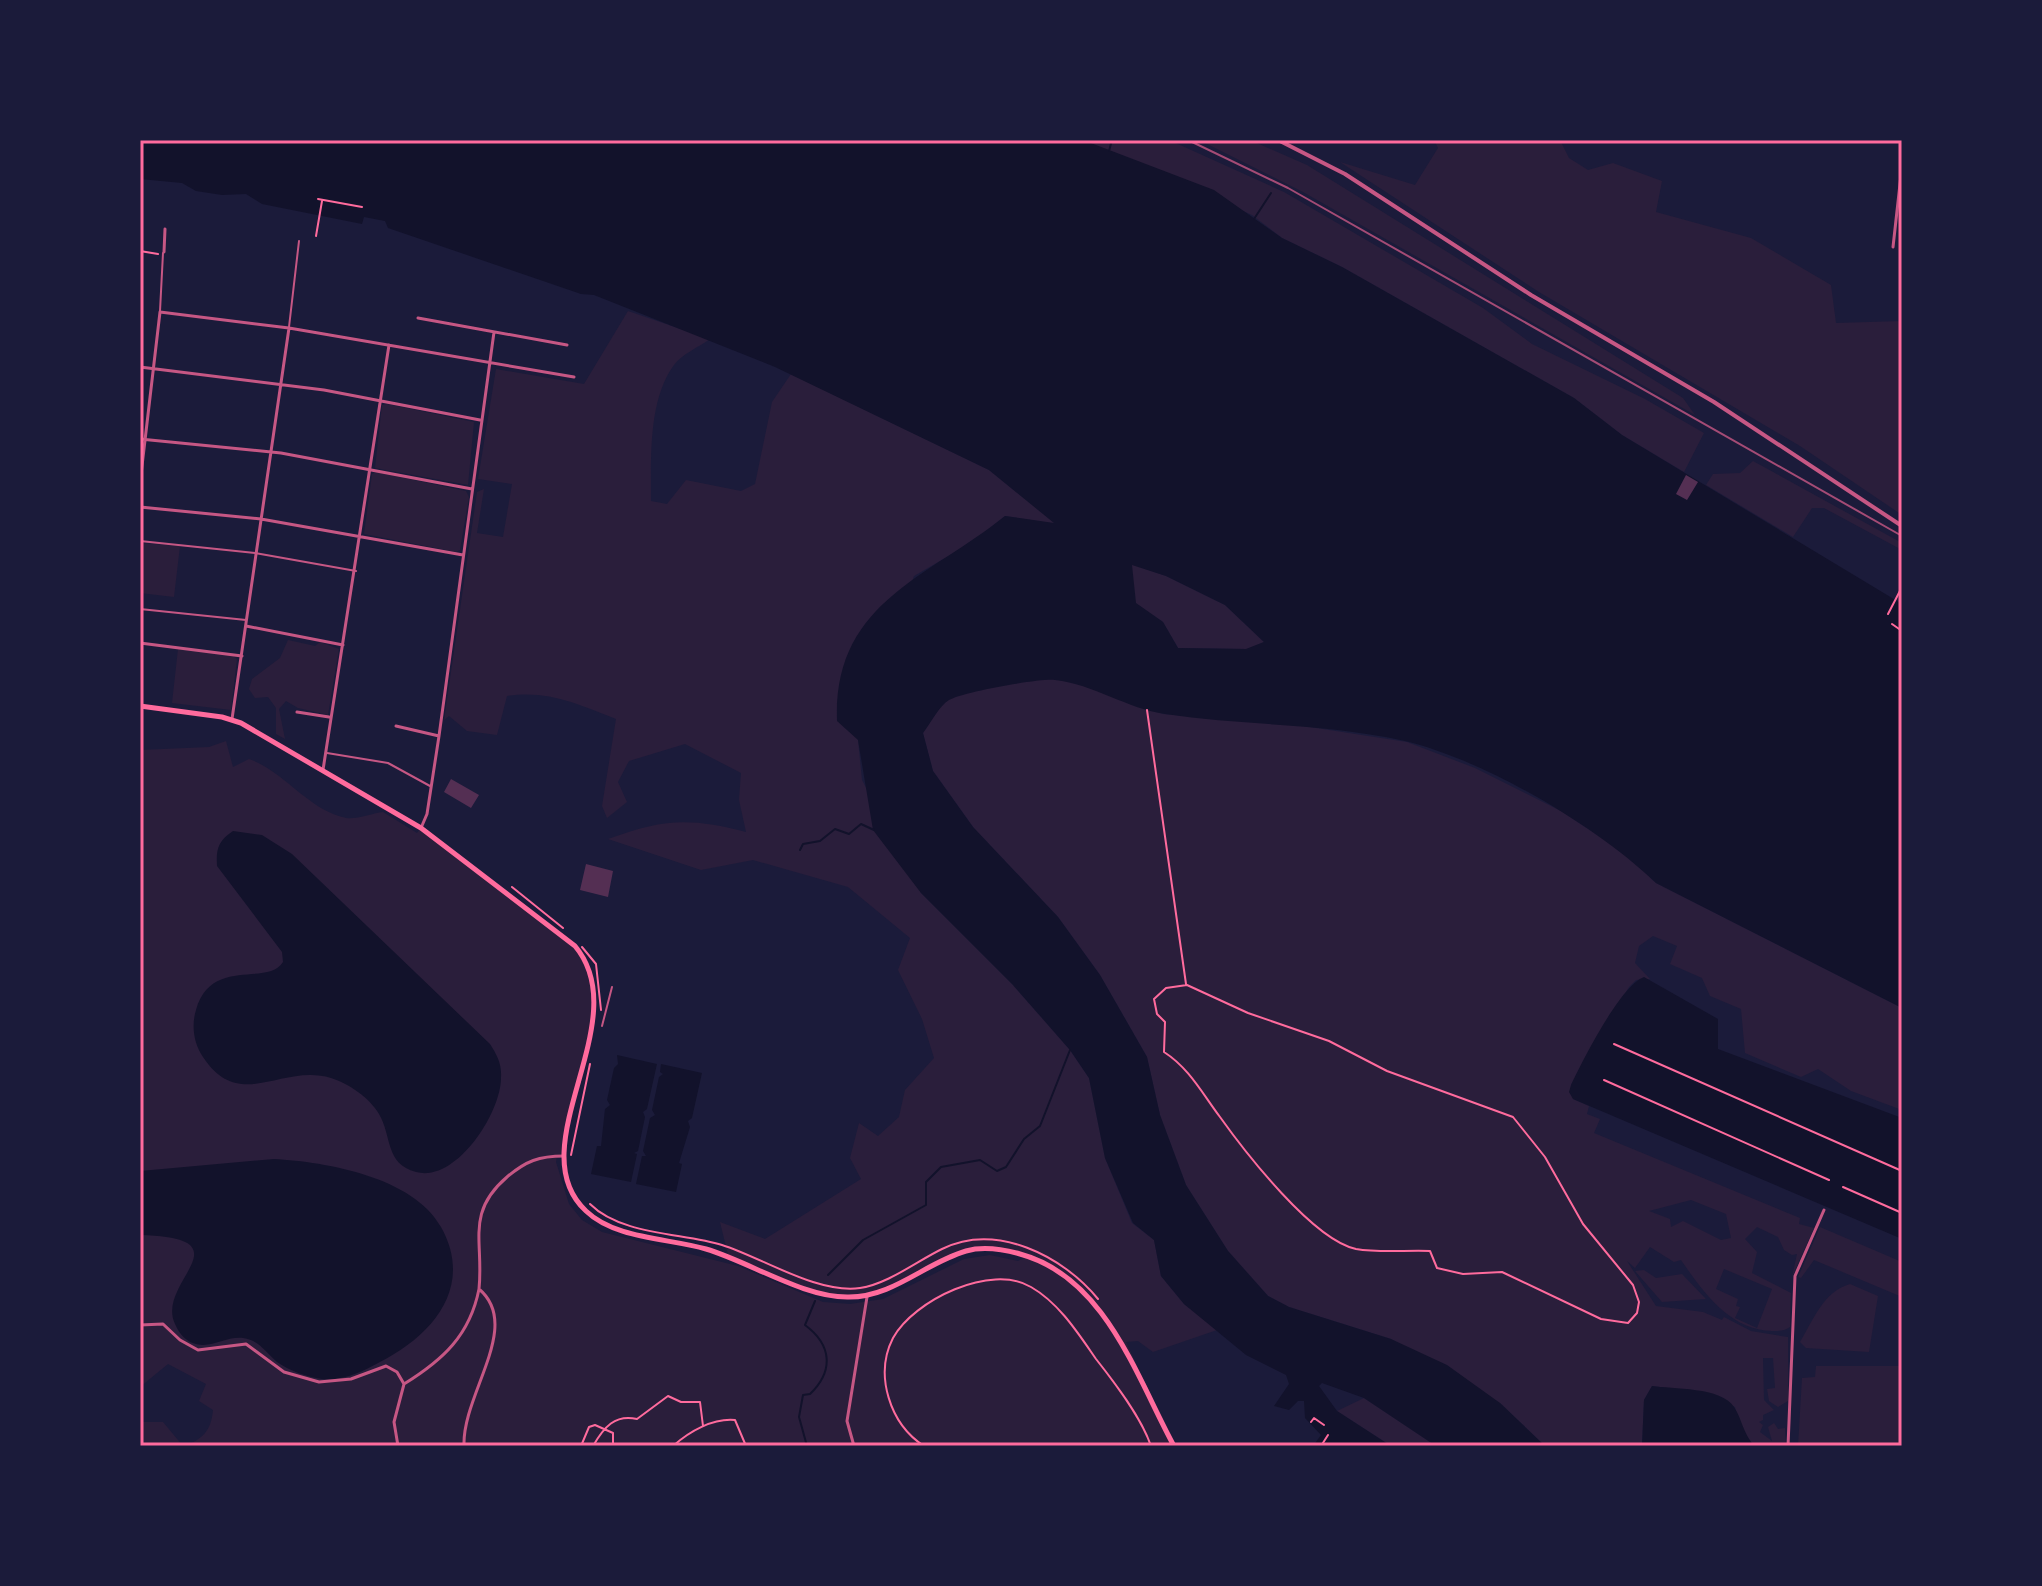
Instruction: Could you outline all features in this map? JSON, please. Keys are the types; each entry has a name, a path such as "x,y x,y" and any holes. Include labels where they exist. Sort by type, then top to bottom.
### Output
{"main road":[{"path":"140,706 232,719 421,828 575,946 592,974 594,1010 564,1156 567,1181 587,1213 605,1224 728,1255 817,1293 867,1295 967,1251 993,1249 1041,1261 1074,1281 1102,1312 1174,1446"}],"street":[{"path":"1278,140 1345,174 1531,295 1714,402 1902,526"},
{"path":"1893,247 1902,166"},
{"path":"140,483 142,439 160,312 165,229"},
{"path":"232,719 299,241"},
{"path":"160,312 289,328 574,377"},
{"path":"418,318 567,345"},
{"path":"421,828 439,736 494,332"},
{"path":"323,770 389,345"},
{"path":"140,367 281,384 480,420"},
{"path":"142,439 271,451 472,489"},
{"path":"140,507 261,519 463,555"},
{"path":"140,541 255,553 356,571"},
{"path":"140,609 247,620"},
{"path":"246,626 343,645"},
{"path":"140,643 242,656"},
{"path":"297,712 330,717"},
{"path":"396,726 439,736"},
{"path":"325,753 388,763 431,787"},
{"path":"602,1026 612,987"},
{"path":"398,1446 394,1422 404,1384 441,1359 458,1341 470,1319 479,1289 478,1221 488,1195 531,1159 564,1156"},
{"path":"1788,1446 1795,1276 1824,1210"},
{"path":"464,1446 466,1414 495,1339 498,1323 491,1300 479,1289"},
{"path":"854,1446 847,1421 867,1295"},
{"path":"140,1325 163,1324 180,1340 198,1350 246,1344 284,1372 306,1380 340,1382 386,1366 397,1372 404,1384"}],"path":[{"path":"316,236 320,199 362,207"},
{"path":"140,251 164,253"},
{"path":"1888,614 1902,587"},
{"path":"1892,624 1902,631"},
{"path":"1147,710 1187,985"},
{"path":"512,887 566,931"},
{"path":"581,946 596,964 601,1010"},
{"path":"1187,985 1248,1013 1329,1041 1387,1071 1513,1117 1545,1157 1583,1224 1633,1285 1639,1302 1637,1313 1628,1323 1601,1319 1502,1272 1463,1274 1437,1268 1430,1251 1353,1248 1321,1230 1287,1200 1221,1119 1181,1063 1164,1052 1165,1022 1157,1014 1154,999 1166,988 1187,985"},
{"path":"1614,1044 1902,1171"},
{"path":"571,1161 592,1052"},
{"path":"1604,1080 1829,1180"},
{"path":"1843,1187 1902,1213"},
{"path":"589,1203 616,1220 719,1244 832,1288 864,1287 956,1242 1003,1242 1059,1262 1099,1301"},
{"path":"924,1446 905,1428 888,1401 886,1371 893,1338 931,1300 978,1282 998,1281 1023,1283 1054,1305 1114,1381 1151,1446"},
{"path":"593,1446 620,1416 637,1419 668,1396 681,1402 700,1402 703,1426"},
{"path":"1311,1422 1314,1418 1324,1425"},
{"path":"673,1446 717,1420 735,1420 746,1446"},
{"path":"581,1446 589,1427 607,1429 613,1433 613,1446"},
{"path":"1321,1446 1328,1435"}],"shaded area":[{"path":"140,140 1083,140 1214,190 1282,238 1342,267 1574,398 1622,435 1902,604 1902,1008 1656,883 1603,840 1539,798 1437,751 1375,735 1165,714 1083,686 1055,680 1001,686 949,700 923,733 933,771 973,827 1058,917 1100,975 1147,1057 1160,1115 1186,1185 1228,1251 1268,1296 1289,1307 1391,1339 1447,1365 1500,1403 1545,1446 1436,1446 1364,1398 1322,1383 1319,1386 1337,1411 1391,1446 1313,1446 1321,1435 1305,1418 1304,1401 1298,1401 1289,1410 1274,1406 1289,1384 1286,1375 1246,1355 1184,1304 1161,1276 1154,1240 1133,1223 1105,1158 1089,1078 1070,1050 1013,985 921,893 873,830 858,740 837,721 840,681 851,647 868,620 891,597 1005,516 1054,523 989,470 775,367 594,295 581,294 388,228 385,221 364,217 362,224 262,204 246,194 222,195 196,191 182,183 140,179","holes":["1132,565 1166,576 1225,605 1264,642 1246,649 1178,648 1163,622 1136,603"]},
{"path":"1083,140 1169,140 1284,192 1483,308 1532,344 1645,399 1704,433 1684,472 1622,435 1574,398 1342,267 1282,238 1252,215"},
{"path":"1199,140 1250,140 1307,165 1683,398 1695,415 1303,192"},
{"path":"1434,140 1560,140 1569,158 1588,170 1613,163 1662,181 1656,212 1751,238 1831,285 1836,323 1902,321 1902,515 1800,446 1539,292 1340,162 1415,185 1438,148"},
{"path":"628,311 710,339 677,361 659,395 653,430 651,501 667,504 686,480 741,491 755,484 772,402 791,374 989,470 1056,524 1005,516 973,542 914,576 858,740 862,780 921,893 1013,985 1070,1050 1089,1078 1105,1158 1132,1223 1154,1240 1161,1276 1184,1304 1217,1330 1153,1352 1138,1341 1126,1342 1175,1446 184,1446 201,1437 210,1424 213,1410 199,1401 206,1384 168,1364 140,1387 140,750 209,747 226,741 233,767 249,759 262,765 332,814 350,818 383,812 417,833 421,828 580,952 590,974 592,1025 564,1156 557,1156 556,1162 569,1204 582,1220 602,1232 738,1266 823,1302 850,1304 883,1299 964,1259 990,1255 1018,1261 1027,1257 993,1249 967,1251 864,1296 817,1293 728,1255 720,1222 765,1239 861,1179 850,1158 859,1123 878,1136 899,1117 905,1090 934,1058 922,1019 898,970 910,938 848,887 753,860 701,870 608,839 644,827 676,822 708,824 746,832 739,800 741,773 685,744 629,761 618,782 627,802 607,818 602,806 616,719 563,700 522,695 507,696 497,735 467,731 449,716 444,720 477,492 484,489 477,533 503,537 512,484 478,479 496,369 584,384"},
{"path":"382,405 474,422 468,485 375,468"},
{"path":"1753,461 1902,543 1902,550 1824,508 1812,508 1793,537 1706,485 1713,474 1740,473"},
{"path":"376,472 466,491 469,497 460,550 456,552 364,534 372,474"},
{"path":"140,543 180,546 174,597 140,593"},
{"path":"1131,564 1166,576 1225,605 1264,642 1247,649 1178,648 1163,622 1135,603"},
{"path":"986,637 1163,714 1297,725 1407,742 1475,768 1561,811 1626,854 1656,883 1902,1008 1902,1110 1851,1091 1818,1069 1801,1077 1745,1053 1741,1009 1710,996 1702,978 1670,964 1677,946 1653,936 1639,946 1635,963 1650,979 1636,980 1629,987 1571,1085 1573,1099 1589,1106 1587,1114 1600,1119 1594,1133 1800,1218 1799,1224 1814,1228 1792,1277 1797,1254 1792,1255 1784,1250 1778,1237 1757,1227 1745,1239 1757,1252 1752,1273 1791,1293 1790,1327 1782,1330 1757,1329 1731,1317 1708,1296 1681,1260 1674,1262 1650,1247 1635,1268 1627,1261 1656,1306 1703,1312 1722,1320 1724,1317 1751,1331 1788,1337 1788,1401 1778,1407 1769,1401 1767,1389 1775,1388 1773,1358 1763,1358 1764,1400 1774,1410 1763,1415 1763,1420 1759,1422 1763,1425 1760,1432 1772,1441 1768,1427 1774,1423 1778,1429 1785,1428 1786,1446 1754,1446 1740,1427 1735,1407 1725,1401 1695,1392 1652,1386 1644,1400 1642,1446 1545,1446 1500,1403 1391,1339 1289,1307 1268,1296 1228,1251 1186,1185 1160,1115 1147,1057 1100,975 1058,917 973,827 933,771 923,733","holes":["1691,1200 1726,1214 1731,1238 1721,1240 1683,1221 1671,1227 1670,1219 1649,1211","1724,1269 1772,1289 1757,1328 1735,1318 1740,1307 1736,1306 1738,1299 1716,1289"]},
{"path":"288,640 315,646 320,642 339,649 328,715 298,708 286,701 279,709 285,739 276,734 276,708 268,697 255,698 249,689 252,679 280,658"},
{"path":"178,649 232,655 237,659 231,710 172,703"},
{"path":"233,831 262,835 292,854 490,1044 501,1073 499,1093 485,1126 474,1142 446,1167 431,1173 416,1172 399,1163 375,1108 358,1092 338,1081 313,1075 262,1083 232,1082 217,1073 203,1057 194,1035 194,1016 203,993 226,978 276,969 283,962 282,952 217,866 219,846"},
{"path":"1644,977 1718,1019 1718,1049 1902,1118 1902,1239 1573,1099 1569,1092 1571,1085 1603,1025 1624,994"},
{"path":"617,1055 657,1064 647,1109 643,1112 645,1117 638,1151 634,1153 637,1154 631,1182 591,1174 597,1146 601,1146 605,1109 610,1105 607,1100 614,1068 618,1064"},
{"path":"661,1064 702,1073 692,1118 688,1121 690,1127 679,1163 682,1164 676,1192 636,1184 642,1156 646,1156 643,1151 650,1118 655,1115 652,1110 659,1077 663,1074 660,1072"},
{"path":"274,1159 343,1169 390,1184 428,1210 441,1227 450,1249 453,1270 450,1290 442,1308 416,1339 373,1366 337,1379 310,1377 277,1362 249,1339 197,1344 185,1338 175,1324 172,1308 194,1253 189,1244 172,1238 140,1235 140,1171"},
{"path":"1820,1227 1902,1262 1902,1297 1814,1260 1801,1278 1798,1277"},
{"path":"1644,1270 1656,1278 1682,1274 1706,1299 1662,1302 1635,1271"},
{"path":"1850,1284 1878,1296 1869,1352 1806,1348 1800,1342 1820,1307 1833,1293"},
{"path":"1816,1366 1902,1366 1902,1446 1798,1446 1802,1378 1815,1377"},
{"path":"1652,1386 1708,1392 1728,1400 1754,1446 1642,1446 1644,1400"},
{"path":"1364,1398 1436,1446 1391,1446 1337,1411"},
{"path":"140,1422 163,1422 183,1446 140,1446"}],"building":[{"path":"1686,475 1698,482 1687,500 1676,494"},
{"path":"451,779 479,795 471,808 444,792"},
{"path":"586,864 613,871 608,897 580,890"}],"waterway":[{"path":"1109,151 1112,140"},
{"path":"1254,219 1271,193"},
{"path":"800,850 803,844 820,841 835,829 849,834 861,824 874,830"},
{"path":"828,1275 863,1240 926,1205 926,1182 941,1167 980,1160 997,1171 1006,1167 1024,1139 1040,1126 1070,1050"},
{"path":"807,1446 799,1417 803,1395 810,1394 818,1385 827,1358 821,1341 805,1325 815,1301"}],"railway":[{"path":"1188,140 1288,188 1902,536"}]}
